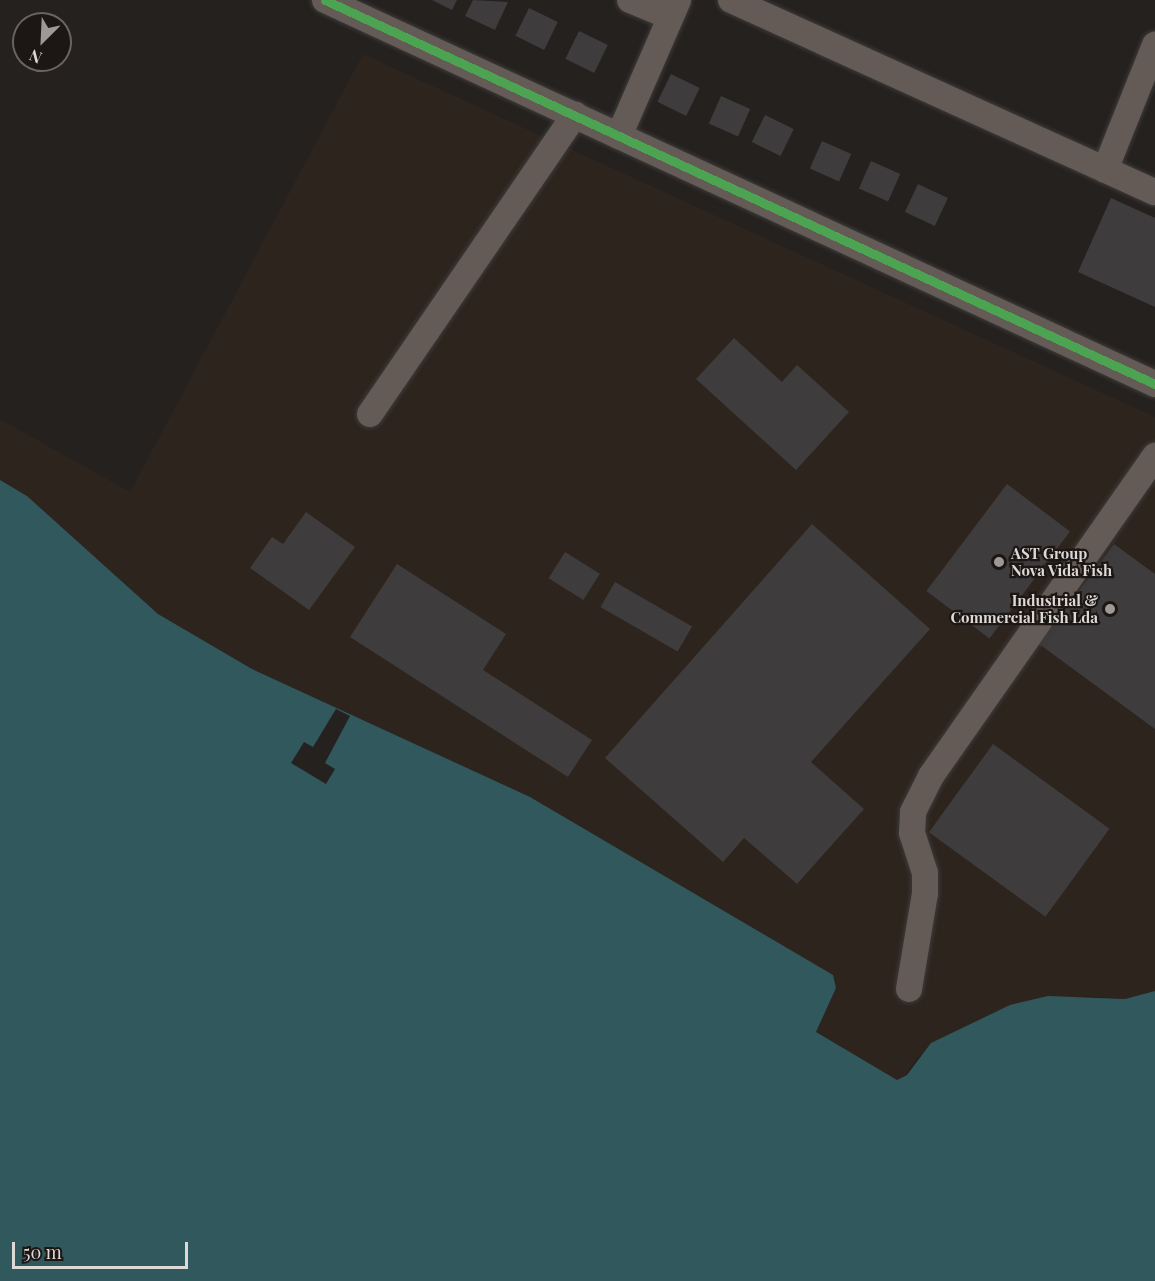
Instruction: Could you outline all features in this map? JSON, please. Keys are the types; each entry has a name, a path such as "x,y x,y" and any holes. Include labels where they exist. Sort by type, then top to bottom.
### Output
{"street":[{"path":"325,0 1155,384"},
{"path":"619,136 675,9 630,0"},
{"path":"731,0 1155,192"},
{"path":"1105,170 1155,45"},
{"path":"370,414 575,115"},
{"path":"909,989 925,893 926,873 912,833 913,812 931,776 1155,456"}],"shaded area":[{"path":"363,54 1155,417 1155,991 1125,999 1085,996 917,1057 906,1075 897,1080 816,1032 836,988 832,975 530,797 252,669 158,614 27,496 0,480 0,419 130,492"}],"water":[{"path":"0,480 27,496 158,614 252,669 530,797 833,975 836,988 816,1032 897,1080 907,1075 931,1043 1010,1005 1048,996 1125,999 1155,991 1155,1281 0,1281"}],"pier":[{"path":"336,709 350,716 325,763 335,769 326,784 291,763 304,742 313,747"}],"building":[{"path":"432,0 457,0 452,10"},
{"path":"473,0 508,2 495,30 465,16"},
{"path":"529,8 558,22 544,50 515,36"},
{"path":"579,31 608,45 594,73 565,59"},
{"path":"671,74 700,88 686,116 657,102"},
{"path":"721,96 750,109 738,136 709,123"},
{"path":"765,115 794,129 781,156 752,142"},
{"path":"822,141 851,154 839,181 810,168"},
{"path":"871,161 900,174 888,201 859,188"},
{"path":"918,184 948,198 935,226 905,212"},
{"path":"1111,198 1155,218 1155,307 1078,272"},
{"path":"734,338 782,382 797,365 849,412 796,470 696,379"},
{"name":"AST Group Nova Vida Fish","path":"1007,484 1070,532 989,639 926,591"},
{"path":"306,512 355,547 309,610 250,568 272,537 283,544"},
{"path":"812,524 930,629 811,762 864,809 797,884 744,838 723,862 605,758"},
{"name":"Industrial & Commercial Fish Lda","path":"1114,544 1155,574 1155,729 1039,644"},
{"path":"565,552 600,574 583,600 549,578"},
{"path":"397,564 506,634 483,670 592,740 568,777 350,637"},
{"path":"615,582 692,626 678,652 600,607"},
{"path":"993,744 1109,829 1045,917 929,832"}],"cycle path":[{"path":"325,0 1155,384"}],"place":[{"name":"AST Group Nova Vida Fish","path":"999,562"},
{"name":"Industrial & Commercial Fish Lda","path":"1110,609"}]}
